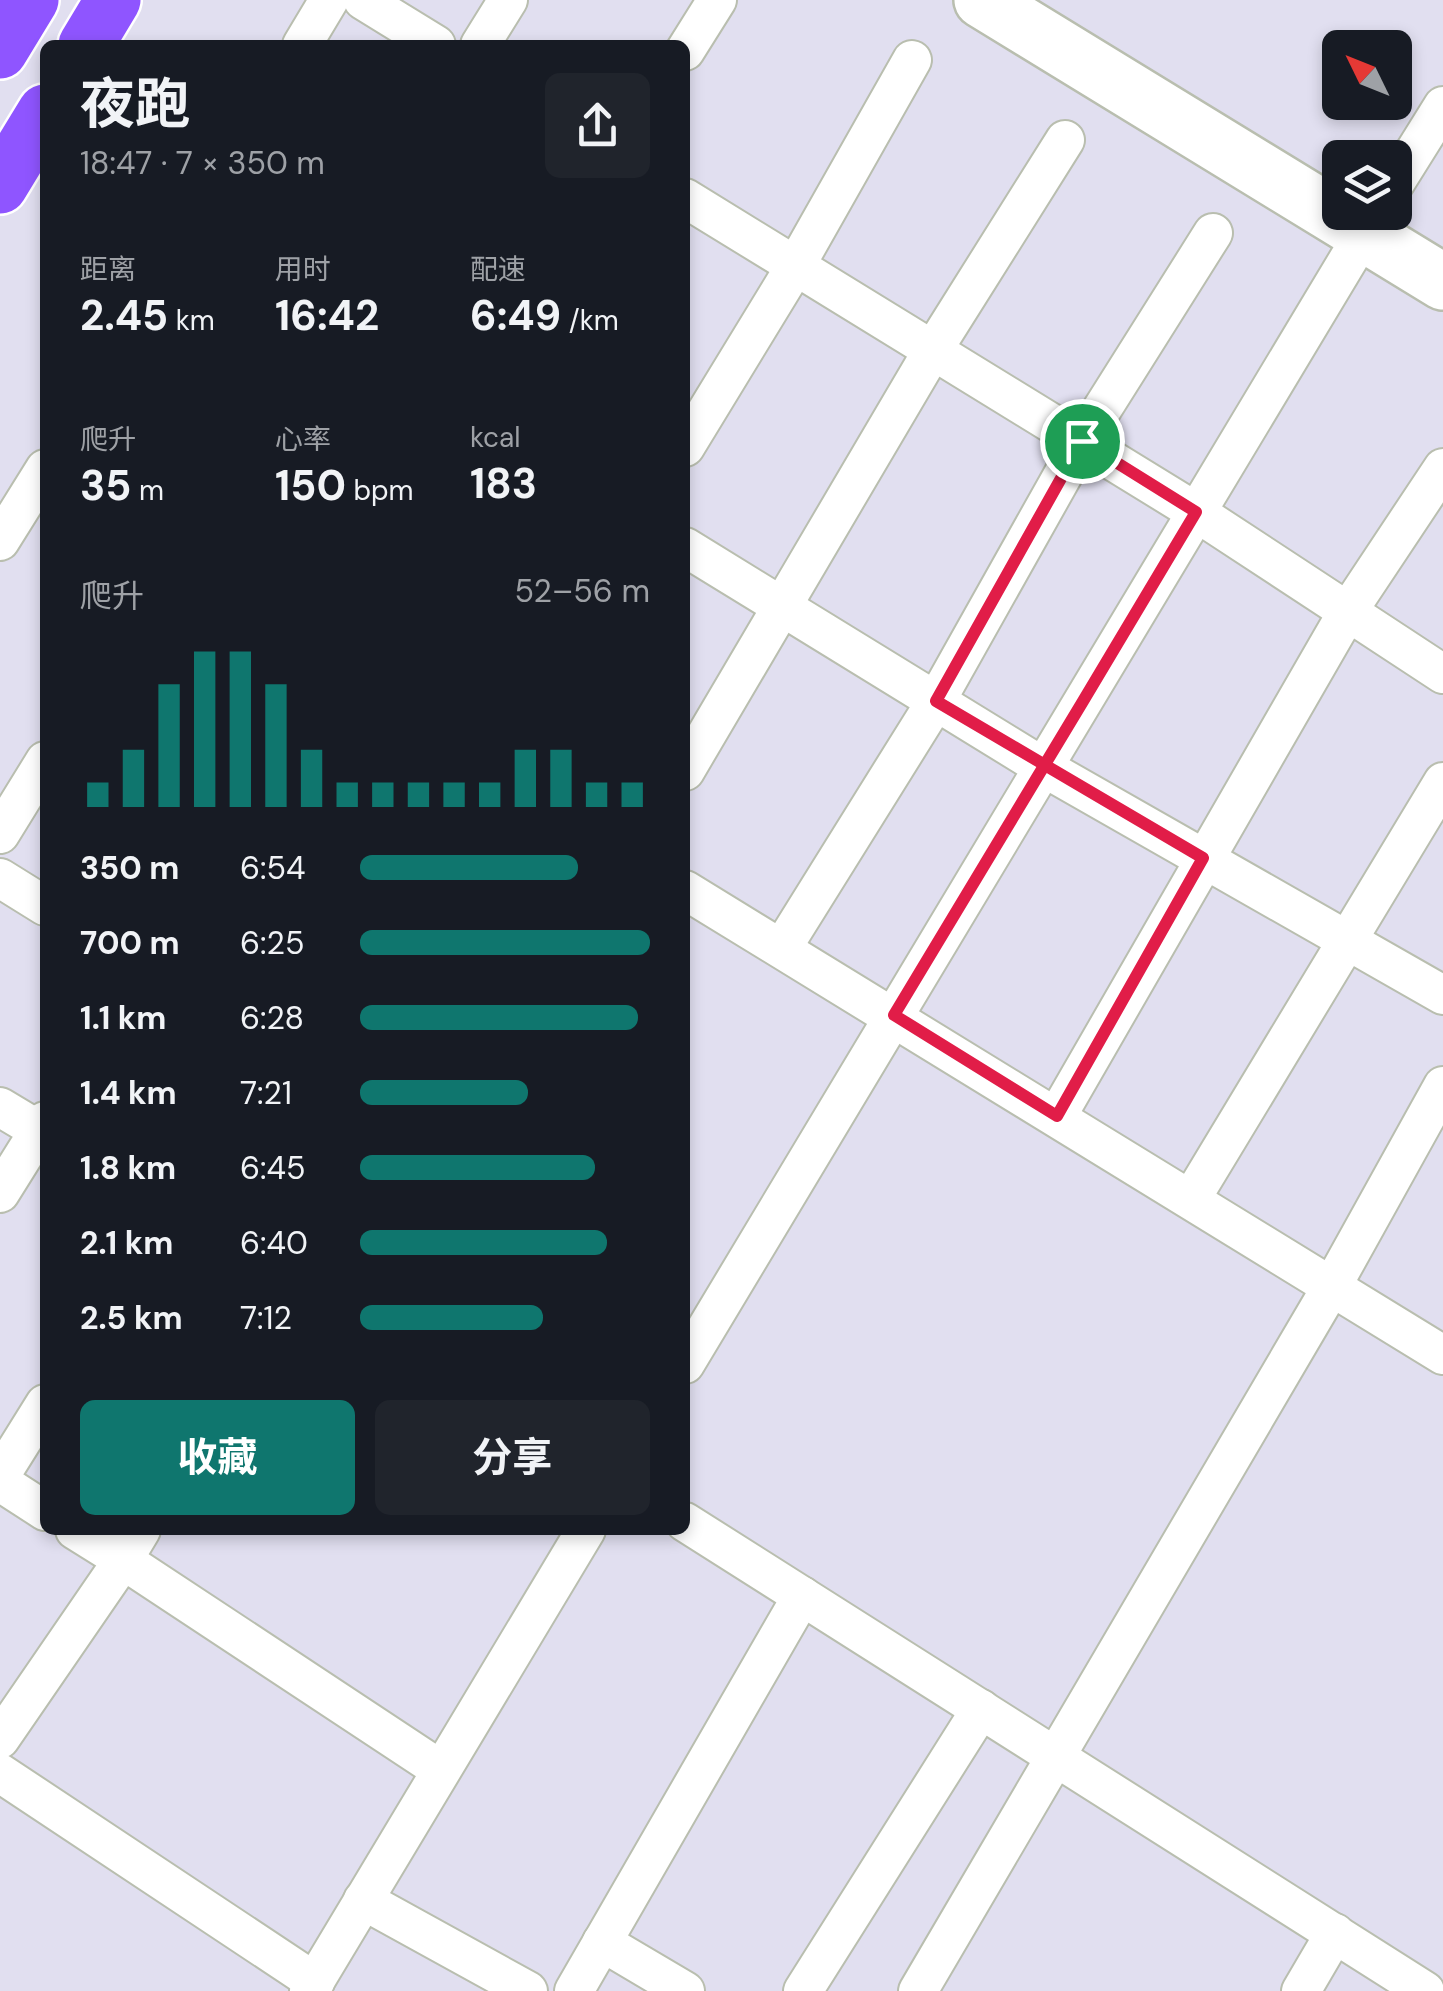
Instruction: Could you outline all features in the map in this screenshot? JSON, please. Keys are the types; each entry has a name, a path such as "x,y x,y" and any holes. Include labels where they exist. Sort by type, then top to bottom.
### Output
{"main road":[{"path":"0,50 30,0"},
{"path":"89,40 113,0"}],"street":[{"path":"305,40 329,0"},
{"path":"362,0 428,40"},
{"path":"483,40 508,0"},
{"path":"690,43 717,0"},
{"path":"982,0 1322,195"},
{"path":"690,439 796,266 912,60"},
{"path":"1412,155 1443,106"},
{"path":"690,763 932,350 1066,140"},
{"path":"690,201 1196,512 1443,674"},
{"path":"690,1344 699,1308 894,1015 1366,230"},
{"path":"1379,230 1443,282"},
{"path":"782,948 936,701 1082,441 1213,233"},
{"path":"1057,1116 1348,611 1443,468"},
{"path":"0,542 30,487"},
{"path":"690,550 1043,767 1443,995"},
{"path":"0,834 40,770"},
{"path":"1191,1199 1443,782"},
{"path":"0,878 40,903"},
{"path":"691,906 782,948 1443,1355"},
{"path":"918,1991 1332,1286 1443,1086"},
{"path":"0,1107 40,1127"},
{"path":"0,1193 40,1133"},
{"path":"40,1412 0,1479 40,1507"},
{"path":"690,1525 1425,1991"},
{"path":"95,1535 132,1545 442,1770"},
{"path":"0,1773 312,1986 583,1535"},
{"path":"0,1739 132,1545"},
{"path":"574,1991 802,1596"},
{"path":"802,1991 980,1709"},
{"path":"364,1900 528,1991"},
{"path":"1301,1991 1335,1933"},
{"path":"602,1942 685,1991"}],"route":[{"path":"1082,441 936,701 1043,767 1203,858 1057,1116 894,1015 969,891 1043,767 1196,512 1082,441"}]}
